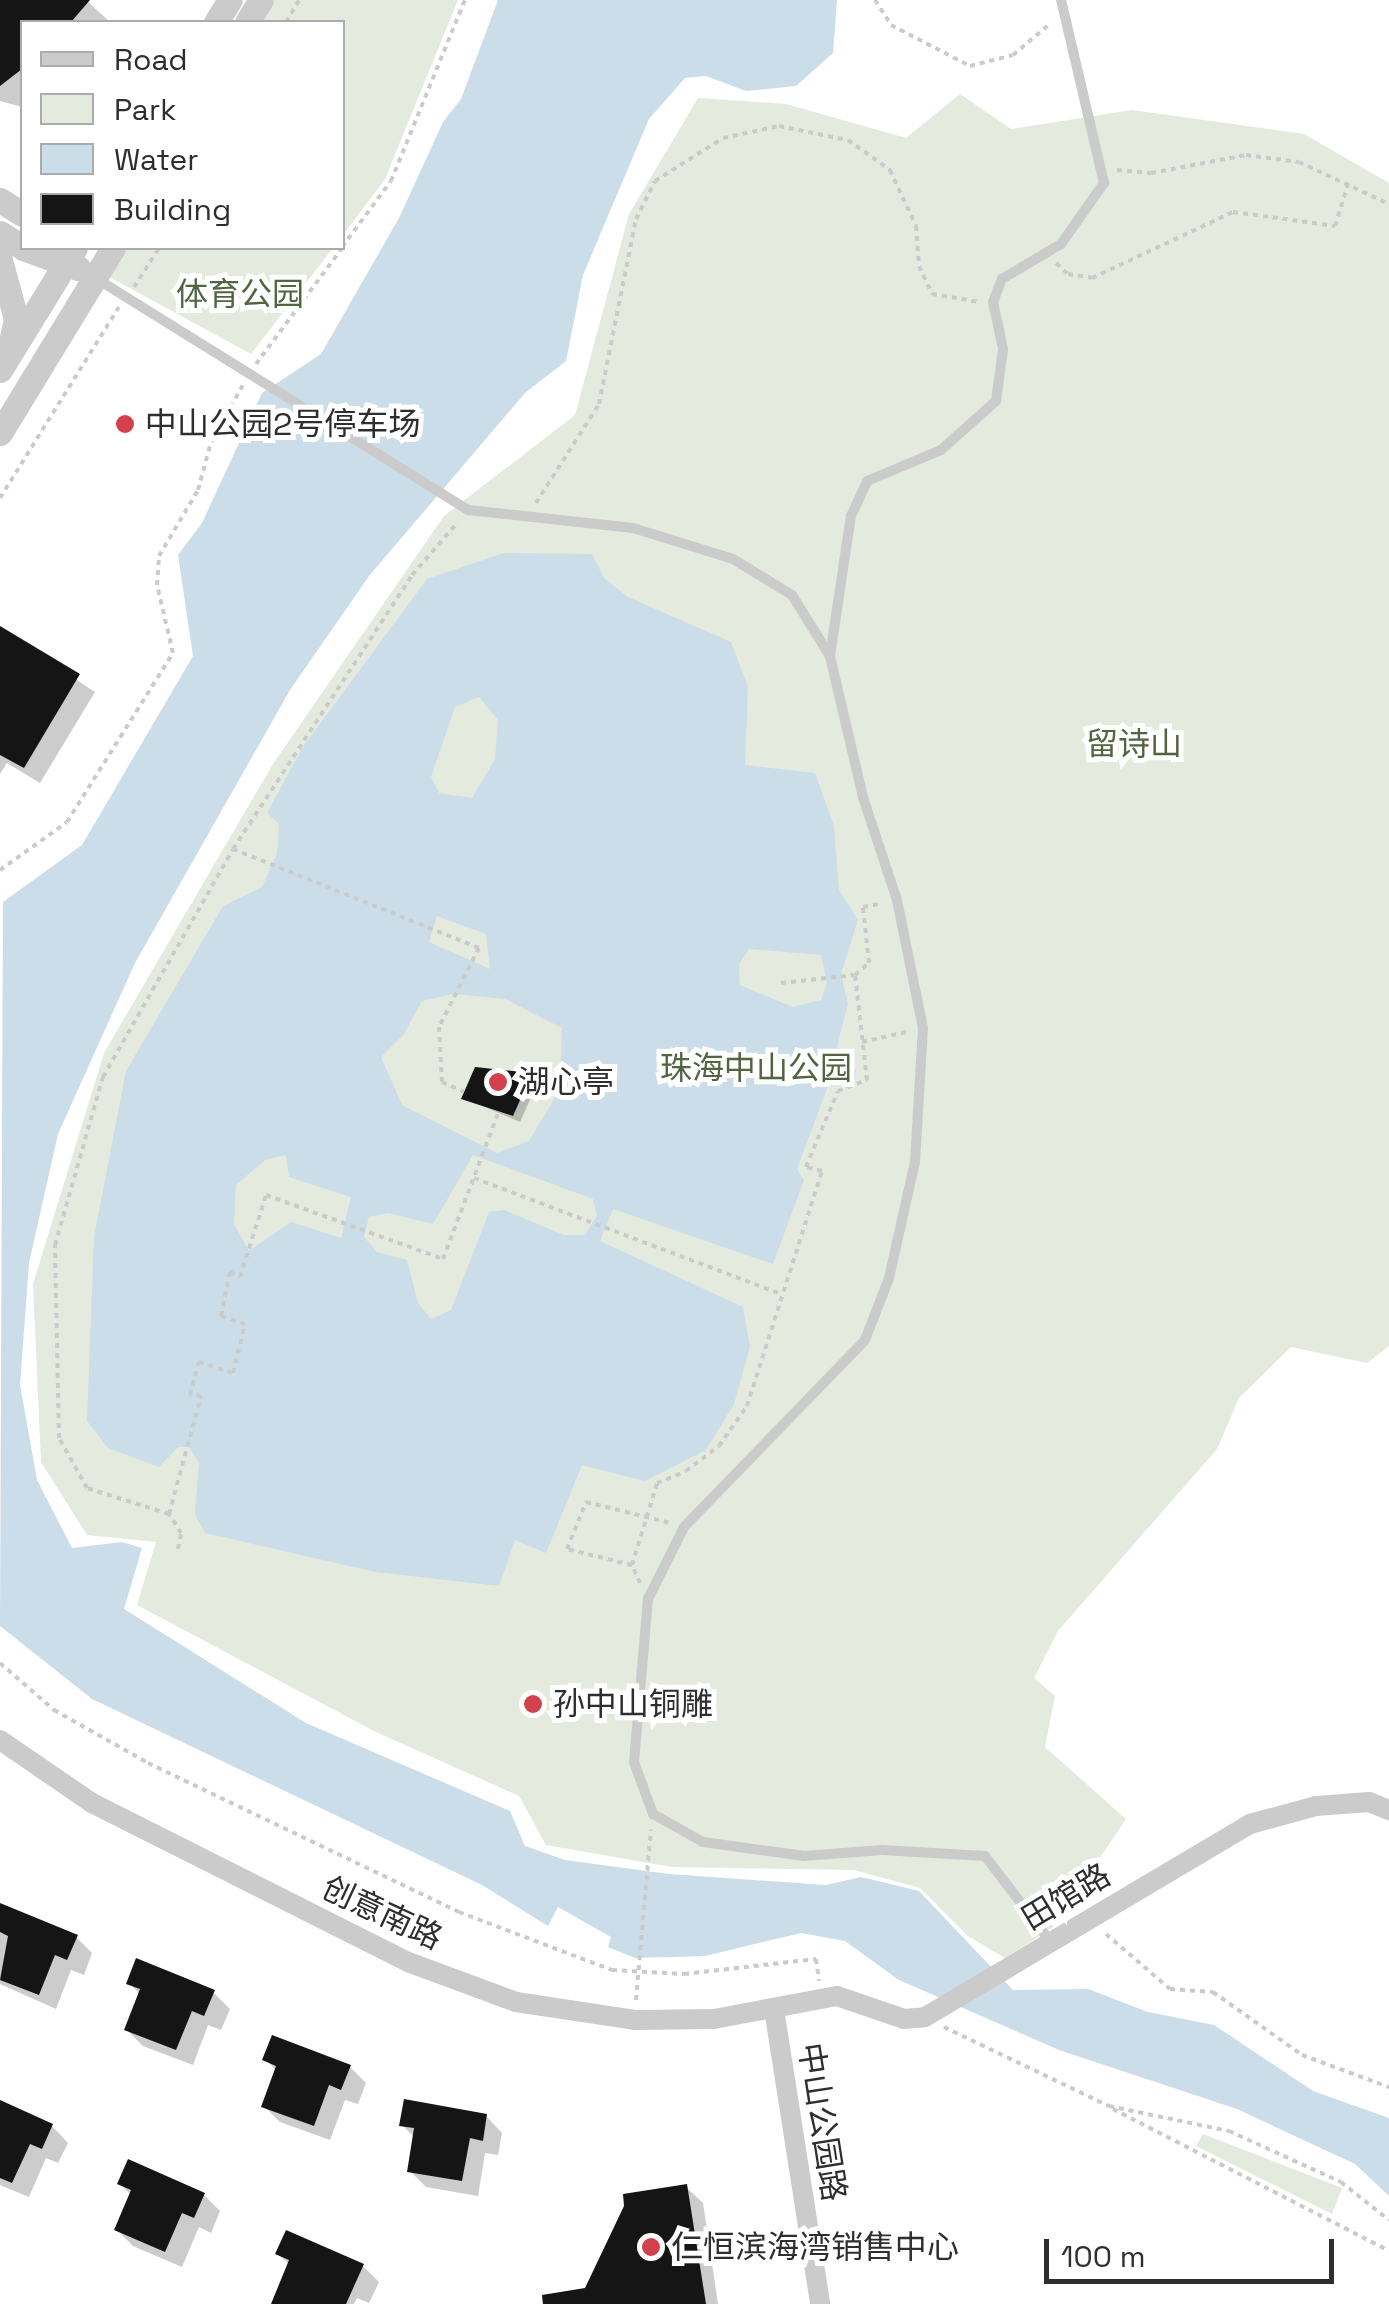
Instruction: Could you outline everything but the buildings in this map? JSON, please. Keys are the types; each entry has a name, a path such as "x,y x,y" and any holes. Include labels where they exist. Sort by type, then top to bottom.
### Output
{"street":[{"path":"28,250 44,260 67,252"},
{"path":"0,434 113,250"},
{"path":"67,252 96,278"},
{"path":"4,364 67,252"},
{"path":"0,260 16,319 4,364"},
{"name":"创意南路","path":"0,1740 92,1803 408,1962 516,2002 636,2020 714,2019 774,2009"},
{"name":"田馆路","path":"925,2017 1250,1824 1316,1806 1369,1802 1389,1810"},
{"path":"774,2009 837,1996 904,2019 925,2017"},
{"name":"中山公园路","path":"774,2009 820,2304"}],"lane":[{"path":"830,656 851,516 867,480 941,450 996,401 1003,349 992,302 1002,279 1062,244 1104,183 1061,0"},
{"path":"96,278 468,510 633,528 733,559 792,595 830,656 862,797 898,900 923,1028 916,1162 890,1278 865,1340 684,1527 648,1600 634,1762 653,1814 703,1842 741,1850 986,1856 1050,1941"}],"path":[{"path":"345,243 392,181 465,0"},
{"path":"875,0 891,24 970,66 1013,55 1042,26 1065,18"},
{"path":"530,516 550,472 600,404 636,219 654,180 722,138 780,126 848,140 890,170 916,226 919,266 932,294 992,302"},
{"path":"1102,168 1152,173 1246,155 1299,162 1389,204"},
{"path":"1045,253 1068,274 1092,278 1233,212 1335,226 1348,184"},
{"path":"0,498 158,250"},
{"path":"0,870 67,822 173,653 157,585 158,556 198,490 211,442 250,372 340,250"},
{"path":"178,1550 181,1534 169,1514 87,1488 59,1438 54,1245 104,1077 233,849 412,575 468,510"},
{"path":"233,849 479,948 439,1027 442,1082 464,1092"},
{"path":"781,983 854,975 870,963 862,908 898,900"},
{"path":"648,1600 632,1565 657,1483 686,1471 719,1446 747,1406 822,1170 806,1167 838,1091 867,1080 854,975"},
{"path":"862,1042 923,1028"},
{"path":"169,1514 201,1396 190,1395 199,1362 232,1374 245,1324 221,1316 230,1272 240,1277 266,1195 443,1259 499,1111"},
{"path":"474,1178 780,1293"},
{"path":"632,1565 567,1550 586,1502 684,1527"},
{"path":"0,1663 54,1710 148,1763 459,1912 638,1973 816,1959 821,2000"},
{"path":"636,2020 653,1814"},
{"path":"1090,1917 1130,1960 1170,1989 1212,1992 1302,2055 1389,2087"},
{"path":"925,2017 1108,2106 1152,2135 1389,2252"},
{"path":"1108,2106 1229,2131 1341,2182 1389,2220"}],"green space":[{"name":"体育公园","path":"271,0 458,0 385,179 345,232 345,20 258,20"},
{"name":"珠海中山公园","path":"960,94 1011,129 1132,110 1304,134 1389,183 1389,1346 1367,1363 1291,1347 1239,1398 1217,1449 1058,1631 1034,1678 1055,1696 1045,1747 1126,1819 1053,1927 1005,1958 968,1936 920,1888 854,1870 672,1867 546,1845 519,1796 376,1732 137,1605 156,1542 87,1535 41,1462 33,1284 104,1053 273,764 444,516 575,415 629,214 698,98 786,104 906,138"},
{"name":"体育公园","path":"119,250 331,250 251,354 104,274"},
{"path":"1203,2134 1342,2188 1332,2214 1196,2146"}],"water":[{"path":"498,0 837,0 833,53 796,86 746,91 706,76 685,78 649,119 583,275 566,361 525,393 369,576 290,690 135,963 58,1134 29,1263 20,1385 37,1480 72,1548 122,1542 142,1548 124,1609 306,1723 510,1811 525,1846 565,1860 669,1874 826,1885 861,1877 919,1891 1013,1990 1088,1989 1148,2012 1214,2025 1313,2091 1389,2118 1389,2196 1355,2164 1237,2109 1059,2050 899,1980 845,1941 801,1933 705,1956 635,1958 608,1947 611,1937 558,1907 548,1926 482,1885 92,1699 0,1626 3,902 82,845 193,656 178,555 202,523 262,393 321,354 399,218 443,122 461,99"},
{"path":"504,553 592,554 604,578 628,597 731,642 748,687 745,765 815,773 834,826 839,890 858,920 841,974 848,1004 837,1046 844,1065 856,1070 855,1081 829,1083 797,1169 804,1180 773,1264 613,1209 600,1241 743,1307 750,1347 734,1404 706,1450 645,1481 582,1465 546,1553 515,1540 499,1586 376,1572 205,1533 195,1514 199,1463 189,1447 178,1447 159,1467 108,1448 87,1421 94,1237 126,1071 223,906 262,887 277,854 279,824 267,813 302,748 427,579","holes":["479,697 498,720 495,759 472,798 439,793 431,777 455,707","437,916 486,934 490,969 429,942","749,949 821,955 827,983 821,1000 793,1007 740,985 739,965","453,994 505,999 562,1028 560,1089 529,1141 497,1153 402,1105 381,1057 404,1034 422,1001","286,1155 289,1177 351,1197 341,1238 291,1222 249,1251 234,1224 236,1185 265,1160","473,1155 593,1199 597,1216 585,1235 564,1235 504,1210 489,1212 451,1310 431,1319 418,1303 407,1260 377,1252 364,1237 369,1217 388,1213 433,1224"]}],"place":[{"name":"中山公园2号停车场","path":"125,424"},
{"name":"湖心亭","path":"498,1082"},
{"name":"孙中山铜雕","path":"533,1704"},
{"name":"仁恒滨海湾销售中心","path":"651,2247"}],"park label":[{"name":"留诗山","path":"1134,744"}]}
